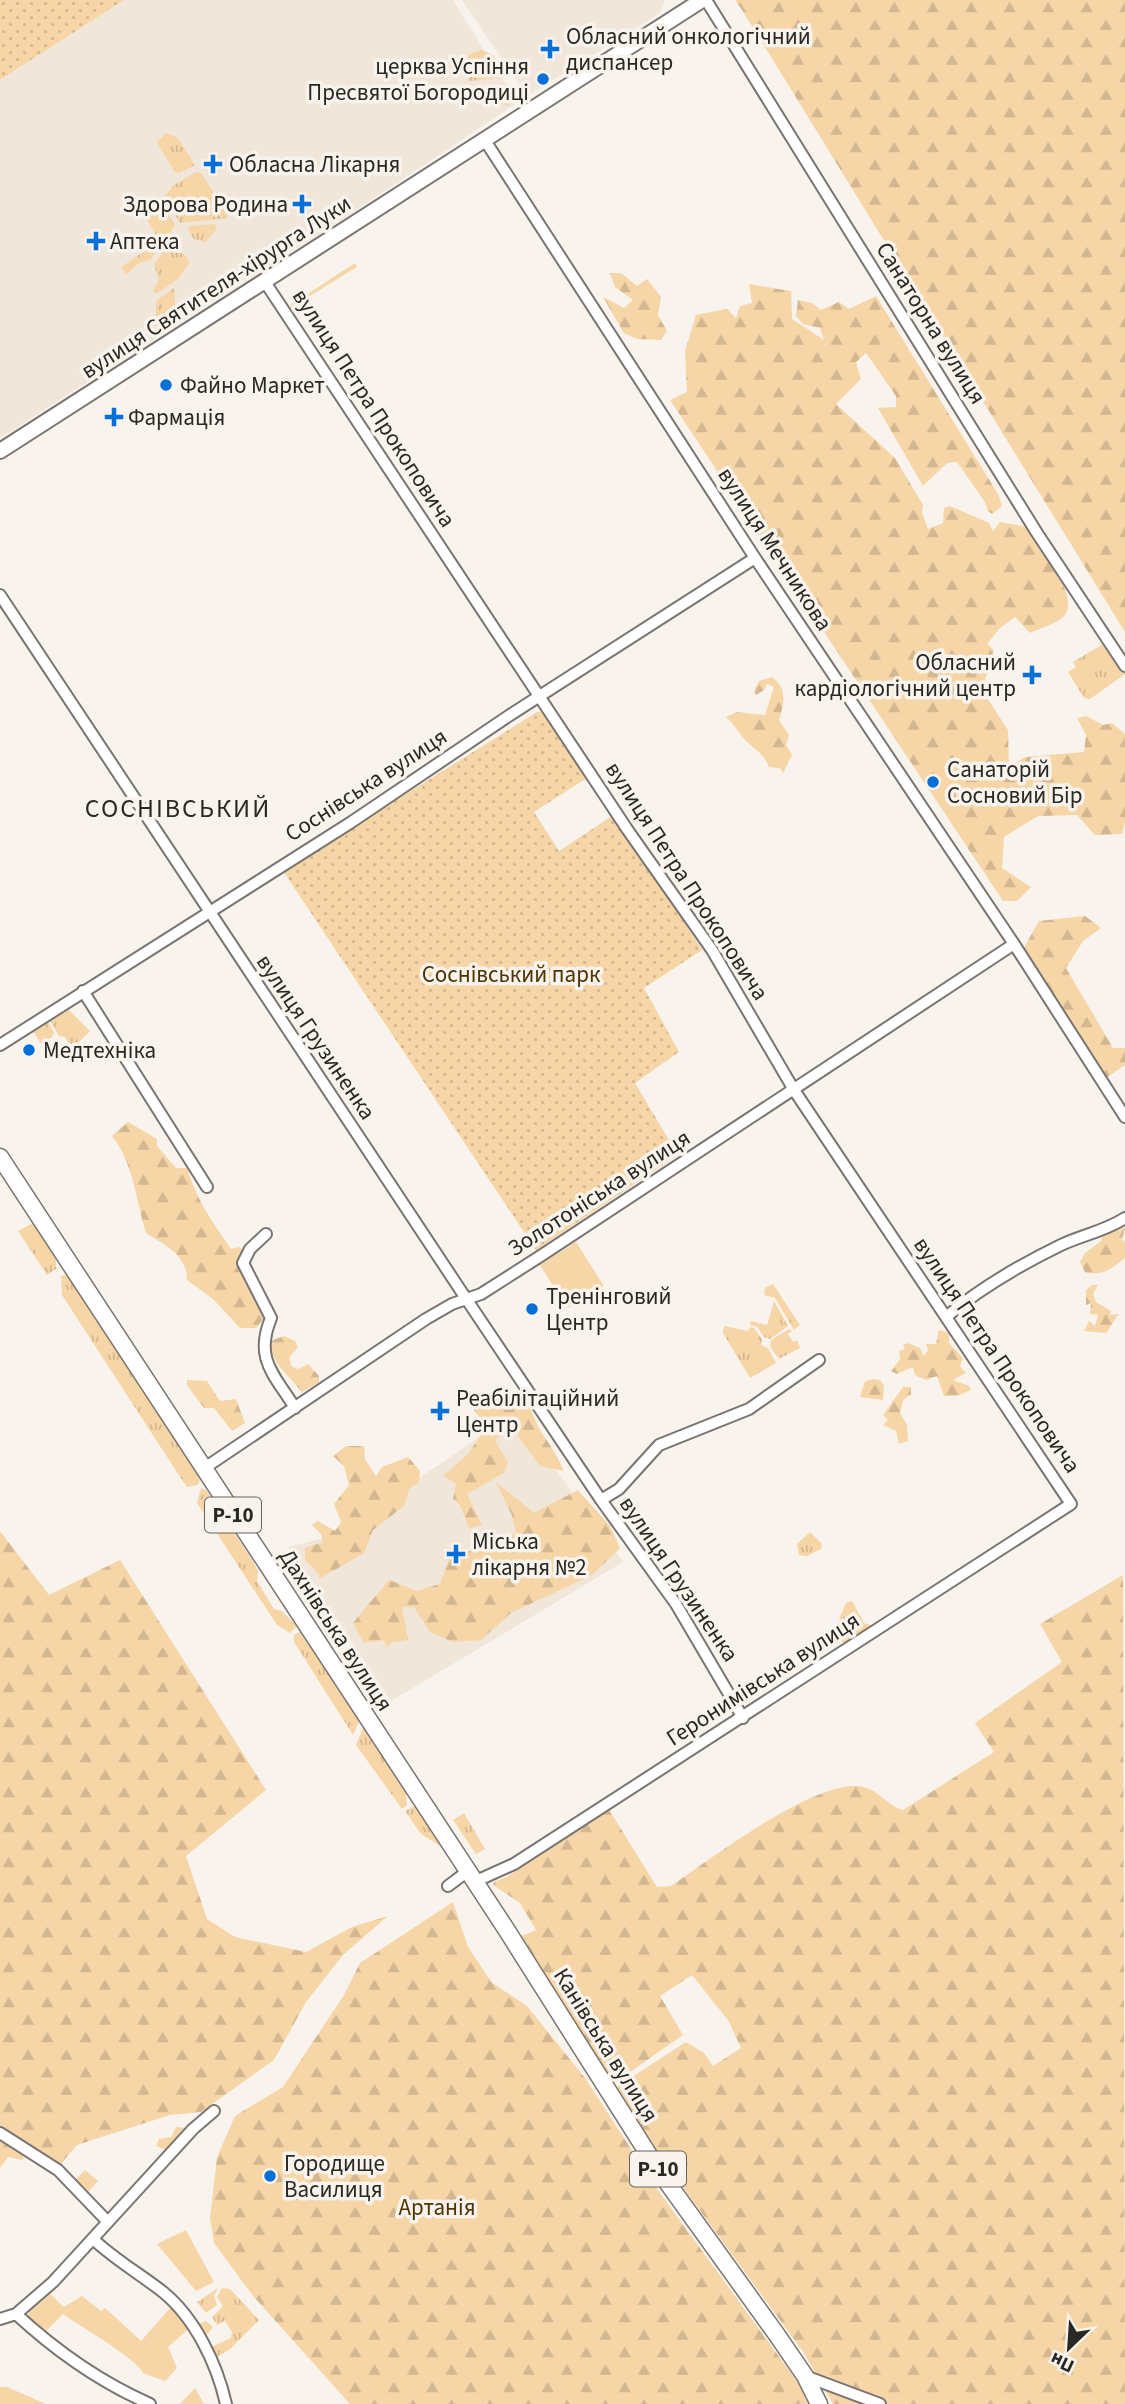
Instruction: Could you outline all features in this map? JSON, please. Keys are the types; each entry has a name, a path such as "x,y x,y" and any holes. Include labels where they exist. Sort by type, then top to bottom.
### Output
{"main road":[{"name":"Дахнівська вулиця","path":"0,1157 471,1877"},
{"name":"Канівська вулиця","path":"471,1877 659,2171 805,2376 819,2404"}],"street":[{"name":"вулиця Святителя-хірурга Луки","path":"0,451 704,0"},
{"name":"Санаторна вулиця","path":"704,0 1037,533 1125,666"},
{"name":"вулиця Мечникова","path":"486,142 755,558 1014,944 1125,1117"},
{"name":"вулиця Петра Прокоповича","path":"265,282 542,695 628,829 712,950 794,1090 1071,1504"},
{"name":"Соснівська вулиця","path":"0,1045 207,911 350,823 755,558"},
{"name":"вулиця Грузиненка","path":"0,594 207,911 467,1300 601,1500 676,1604 743,1718"},
{"name":"Золотоніська вулиця","path":"203,1469 426,1320 452,1304 481,1294 1014,944"},
{"path":"83,991 208,1187"},
{"path":"946,1317 976,1292 1063,1244 1097,1233 1125,1218"},
{"path":"266,1234 250,1249 243,1263 271,1318 262,1348 265,1361 295,1408"},
{"name":"вулиця Грузиненка","path":"601,1500 619,1489 659,1445 749,1409 819,1360"},
{"name":"Геронимівська вулиця","path":"447,1886 514,1864 1071,1504"},
{"path":"0,2319 16,2314 52,2282 193,2129 215,2111"},
{"path":"0,2133 58,2170 107,2221"},
{"path":"93,2239 165,2294 192,2325 203,2344 226,2404"},
{"path":"16,2314 47,2343 85,2369 150,2404"},
{"path":"805,2376 880,2404"}],"shaded area":[{"name":"Обласна Лікарня","path":"124,0 453,0 517,103 335,224 0,438 0,80"},
{"name":"Обласний онкологічний диспансер","path":"462,0 665,0 660,13 527,96"},
{"name":"Міська лікарня №2","path":"515,1413 623,1562 391,1701 288,1547 336,1535"}],"green space":[{"path":"0,0 124,0 0,80"},
{"path":"735,0 1125,0 1125,632 744,13"},
{"path":"482,50 493,55 507,77 469,81 465,61 471,54"},
{"path":"507,84 521,100 506,106 497,92 480,102 479,100 493,92 498,85"},
{"path":"166,133 178,138 195,165 179,173 174,171 157,142"},
{"path":"196,172 201,173 228,214 227,218 180,223 164,197 174,185"},
{"path":"159,200 175,225 162,245 142,211"},
{"path":"215,224 217,229 205,242 194,239 188,229 190,226"},
{"path":"154,245 157,251 150,260 139,263 126,275 121,267"},
{"path":"165,250 184,254 190,262 178,279 156,294 153,290 159,280 154,264"},
{"path":"355,263 357,267 290,308 291,305"},
{"path":"610,273 621,273 637,286 647,279 661,297 658,315 667,331 661,340 637,339 624,333 603,297 624,308 633,300 615,287"},
{"path":"749,284 791,291 792,319 824,340 820,328 803,324 796,316 798,300 812,303 821,310 839,302 849,309 876,296 998,494 1002,506 992,514 988,511 985,502 957,462 947,463 923,486 878,408 896,407 896,396 866,353 856,362 861,379 836,404 895,458 923,505 922,512 928,529 943,523 944,508 950,506 989,523 993,531 1000,522 1027,527 1062,583 1068,606 1062,618 1030,633 1015,617 1000,628 987,644 994,650 982,690 1008,730 1009,767 1025,757 1084,752 1086,735 1077,718 1086,716 1103,725 1112,723 1125,734 1125,822 1122,834 1095,835 1077,815 1038,816 1004,837 1002,868 1031,887 1017,901 1003,901 670,400 687,392 685,351 696,315 727,309 736,318 740,306 752,303"},
{"path":"174,288 177,322 168,328 155,325 157,300"},
{"path":"1103,644 1124,669 1125,674 1090,699 1084,698 1068,672 1076,667 1073,662"},
{"path":"772,677 783,691 779,720 789,735 786,745 792,755 783,773 780,768 769,767 726,717 737,712 765,715 774,687 767,684 764,690 756,695 754,691 759,681"},
{"name":"Соснівський парк","path":"537,712 545,712 590,776 534,812 559,851 615,814 702,950 644,988 679,1052 635,1083 678,1155 536,1250 283,871"},
{"path":"1085,916 1101,928 1083,941 1066,968 1113,1048 1125,1048 1125,1065 1104,1079 1022,951 1039,921"},
{"path":"66,1007 90,1031 74,1051 65,1037 59,1036 49,1019"},
{"path":"47,1020 54,1033 44,1048 33,1031"},
{"path":"128,1122 157,1139 157,1146 176,1168 187,1168 200,1200 218,1230 231,1249 240,1247 242,1251 239,1265 264,1318 256,1328 240,1328 213,1299 187,1280 179,1257 146,1233 125,1157 112,1136"},
{"path":"33,1223 56,1256 56,1269 47,1275 18,1231"},
{"path":"1125,1228 1122,1240 1125,1242 1125,1258 1102,1272 1085,1272 1080,1262 1085,1253 1101,1241 1103,1233"},
{"path":"576,1242 604,1286 567,1308 540,1265"},
{"path":"67,1274 200,1478 198,1485 187,1487 62,1295 61,1276"},
{"path":"773,1284 800,1325 794,1330 775,1298 764,1295 765,1288"},
{"path":"1092,1285 1098,1285 1093,1294 1096,1302 1111,1311 1110,1315 1119,1314 1106,1333 1084,1331 1089,1321 1095,1326 1098,1315 1090,1314 1091,1303 1086,1305 1086,1290"},
{"path":"774,1301 788,1326 770,1339 764,1337 757,1327 750,1325 751,1321 767,1325"},
{"path":"724,1326 748,1331 750,1327 754,1328 762,1339 761,1345 768,1348 776,1363 750,1378 723,1333"},
{"path":"789,1329 792,1331 788,1334 793,1342 797,1340 800,1348 779,1359 770,1347 771,1340"},
{"path":"939,1330 949,1333 949,1343 963,1358 960,1366 966,1373 953,1380 969,1386 971,1390 957,1396 944,1396 937,1376 926,1380 915,1375 913,1367 897,1374 891,1371 900,1359 899,1351 905,1349 903,1345 908,1343 920,1348 924,1356 928,1350 926,1344 936,1344"},
{"path":"284,1336 295,1341 298,1347 289,1358 292,1367 299,1369 308,1364 319,1376 319,1382 302,1392 273,1355 270,1341"},
{"path":"187,1380 207,1381 220,1401 236,1399 245,1423 232,1431 214,1408 204,1408 187,1385"},
{"path":"880,1380 884,1386 883,1400 860,1397 865,1381"},
{"path":"903,1387 911,1387 911,1395 903,1400 900,1413 907,1425 908,1441 899,1444 896,1431 883,1425 888,1420 883,1415"},
{"path":"520,1395 528,1403 564,1471 540,1466 512,1428 495,1440 508,1463 504,1473 467,1494 482,1525 469,1528 460,1505 453,1499 456,1484 443,1476 468,1454 486,1427 472,1407"},
{"path":"346,1446 364,1446 365,1459 376,1476 382,1467 408,1457 420,1471 419,1482 409,1489 404,1506 373,1530 364,1553 319,1579 319,1574 305,1560 305,1548 323,1542 321,1534 312,1525 318,1521 335,1531 341,1522 334,1504 349,1485 344,1466 333,1456"},
{"path":"496,1482 534,1513 578,1490 610,1526 620,1548 592,1575 511,1613 481,1640 452,1642 430,1632 414,1607 402,1607 408,1640 393,1642 387,1647 384,1640 364,1643 353,1623 389,1580 417,1591 440,1584 449,1559 516,1533 512,1515"},
{"path":"201,1488 206,1490 254,1563 258,1571 257,1581 274,1609 282,1611 297,1626 290,1633 277,1625 197,1503"},
{"path":"0,1531 49,1595 120,1560 266,1790 186,1856 207,1919 235,1937 306,1952 352,1927 388,1916 343,1955 306,2002 274,2060 201,2112 170,2115 77,2145 58,2167 0,2131"},
{"path":"810,1532 822,1544 821,1549 807,1556 799,1555 797,1544"},
{"path":"1123,1575 1125,2404 833,2404 804,2353 612,2090 686,2042 704,2053 713,2066 741,2048 728,2020 692,1975 660,1996 683,2035 610,2086 517,1938 536,1930 520,1903 493,1885 494,1882 507,1877 608,1808 657,1887 671,1886 759,1826 810,1798 833,1789 853,1786 868,1788 903,1810 994,1752 975,1723 1062,1662 1040,1624"},
{"path":"852,1601 864,1623 873,1626 844,1645 841,1639 845,1629 839,1619 846,1603"},
{"path":"301,1631 360,1720 353,1735 294,1642 294,1635"},
{"path":"363,1728 406,1792 407,1805 402,1809 356,1745"},
{"path":"415,1806 443,1848 421,1834 405,1811"},
{"path":"464,1813 485,1849 476,1854 453,1820"},
{"name":"Артанія","path":"453,1902 468,1947 492,1983 527,2006 585,2078 657,2189 799,2384 808,2404 350,2404 254,2297 214,2243 210,2218 217,2157 235,2116 283,2087 344,1995 360,1963"},
{"path":"176,2127 186,2128 166,2150 156,2146 159,2139 171,2137"},
{"path":"0,2136 24,2151 23,2160 8,2157 0,2168"},
{"path":"85,2170 98,2181 85,2195 73,2182"},
{"path":"186,2230 214,2282 196,2291 157,2244"},
{"path":"55,2286 28,2316 92,2368 76,2360 27,2317 32,2306"},
{"path":"218,2288 214,2296 217,2305 206,2313 197,2302"},
{"path":"222,2288 230,2289 259,2320 230,2349 212,2360 198,2324 206,2321 213,2327 205,2337 211,2347 231,2338 232,2332 225,2321 217,2325 212,2317 223,2306 217,2297"},
{"path":"50,2294 64,2307 82,2296 101,2311 105,2308 141,2341 171,2307 190,2328 168,2347 177,2368 165,2381 143,2373 119,2351 63,2314 46,2331 28,2316"},
{"path":"0,2387 7,2387 46,2404 0,2404"},
{"path":"195,2388 204,2404 180,2404"}],"place":[{"name":"Обласний онкологічний диспансер","path":"550,49"},
{"name":"церква Успіння Пресвятої Богородиці","path":"543,79"},
{"name":"Обласна Лікарня","path":"213,164"},
{"name":"Здорова Родина","path":"302,204"},
{"name":"Аптека","path":"96,241"},
{"name":"Файно Маркет","path":"166,385"},
{"name":"Фармація","path":"114,417"},
{"name":"Обласний кардіологічний центр","path":"1032,675"},
{"name":"Санаторій Сосновий Бір","path":"933,782"},
{"name":"Медтехніка","path":"29,1050"},
{"name":"Тренінговий Центр","path":"532,1309"},
{"name":"Реабілітаційний Центр","path":"440,1411"},
{"name":"Міська лікарня №2","path":"456,1554"},
{"name":"Городище Василиця","path":"270,2176"}],"district":[{"name":"СОСНІВСЬКИЙ","path":"178,808"}]}
